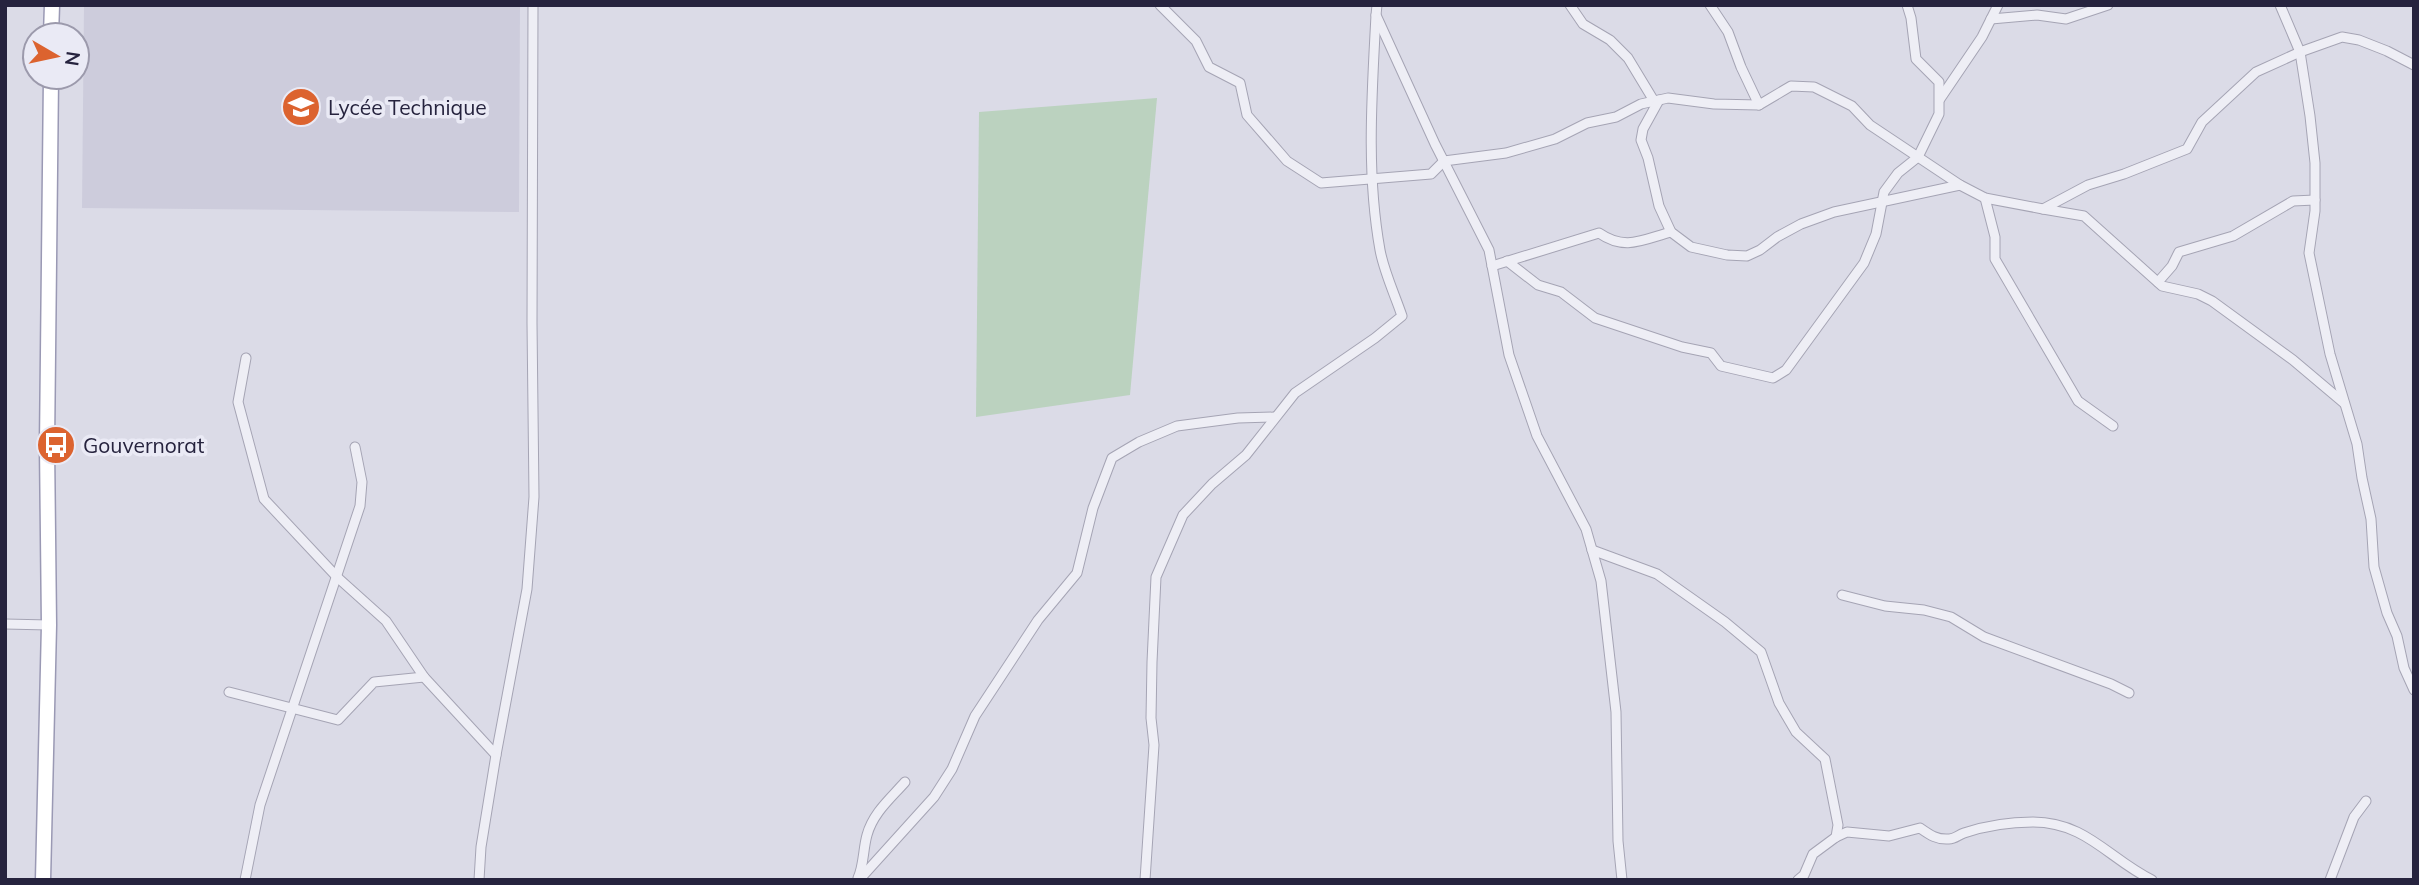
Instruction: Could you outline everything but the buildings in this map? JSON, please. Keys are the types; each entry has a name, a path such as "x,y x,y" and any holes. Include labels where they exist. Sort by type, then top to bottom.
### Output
{"main road":[{"path":"43,880 49,625 47,446 51,91"}],"street":[{"path":"479,880 481,847 496,755 527,589 534,497 533,5"},
{"path":"1160,5 1196,41 1209,67 1241,83 1247,115 1287,161 1321,183 1431,174 1444,160 1506,153 1555,139 1587,123 1616,117 1641,104 1668,98 1714,104 1759,105 1791,86 1814,87 1852,106 1870,125 1984,198 2084,216 2162,286 2198,294 2212,301 2293,360 2346,405"},
{"path":"1570,5 1583,24 1610,40 1628,58 1657,101"},
{"path":"1710,5 1728,32 1759,105"},
{"path":"1507,261 1538,285 1561,292 1595,318 1682,347 1711,353 1721,366 1773,378 1786,370 1864,263 1877,234 1884,192 1898,173 1918,157 1939,114 1939,82 1916,59 1907,5"},
{"path":"1939,101 1982,37 1998,5"},
{"path":"1991,19 2037,15 2066,19 2108,5"},
{"path":"2280,5 2300,52 2315,163 2315,200 2309,253 2330,354 2357,444 2371,519 2374,567 2387,614 2397,636 2404,668 2414,690"},
{"path":"1145,880 1154,745 1151,718 1156,577 1183,514 1246,455 1295,393 1402,316 1380,253 1371,180 1371,95 1376,10"},
{"path":"1376,10 1434,144 1489,250 1509,355 1537,436 1586,529 1601,581 1616,712 1618,841 1622,880"},
{"path":"2043,209 2088,185 2187,149 2202,121 2256,72 2300,52 2342,37 2359,40 2414,65"},
{"path":"1657,101 1643,129 1641,140 1659,205 1671,232 1691,247 1727,255 1747,256 1801,224 1834,212 1960,185"},
{"path":"1984,198 1995,237 1995,259 2078,401 2113,426"},
{"path":"2158,282 2172,266 2179,252 2233,236 2293,201 2315,200"},
{"path":"1492,266 1599,233 1612,242 1628,244 1671,232"},
{"path":"246,358 238,402 264,499 337,577 386,621 424,677 496,755"},
{"path":"858,880 934,797 952,769 975,716 1038,620 1077,573 1093,508 1112,458 1177,425 1275,417"},
{"path":"245,880 260,805 360,506 362,482 355,447"},
{"path":"1592,550 1657,574 1725,622 1761,652 1779,703 1790,722 1796,732 1825,759 1838,825 1836,837"},
{"path":"1842,594 1885,607 1915,609 1951,617 1984,637 2129,693"},
{"path":"5,624 49,625"},
{"path":"229,692 338,720 374,682 424,677"},
{"path":"858,880 866,836 874,816 905,782"},
{"path":"2330,880 2354,817 2367,801"},
{"path":"1798,880 1804,875 1813,854 1847,832 1889,836 1920,828 1935,838 1952,839 1962,834 2008,824 2034,822 2063,825 2093,838 2118,861 2152,880"}],"shaded area":[{"name":"Lycée Technique","path":"84,5 520,5 519,212 82,208 83,91 91,91 91,21 84,21"}],"green space":[{"path":"1157,98 1130,395 976,417 979,112"}],"place":[{"name":"Lycée Technique","path":"301,107"},
{"name":"Gouvernorat","path":"56,445"}]}
